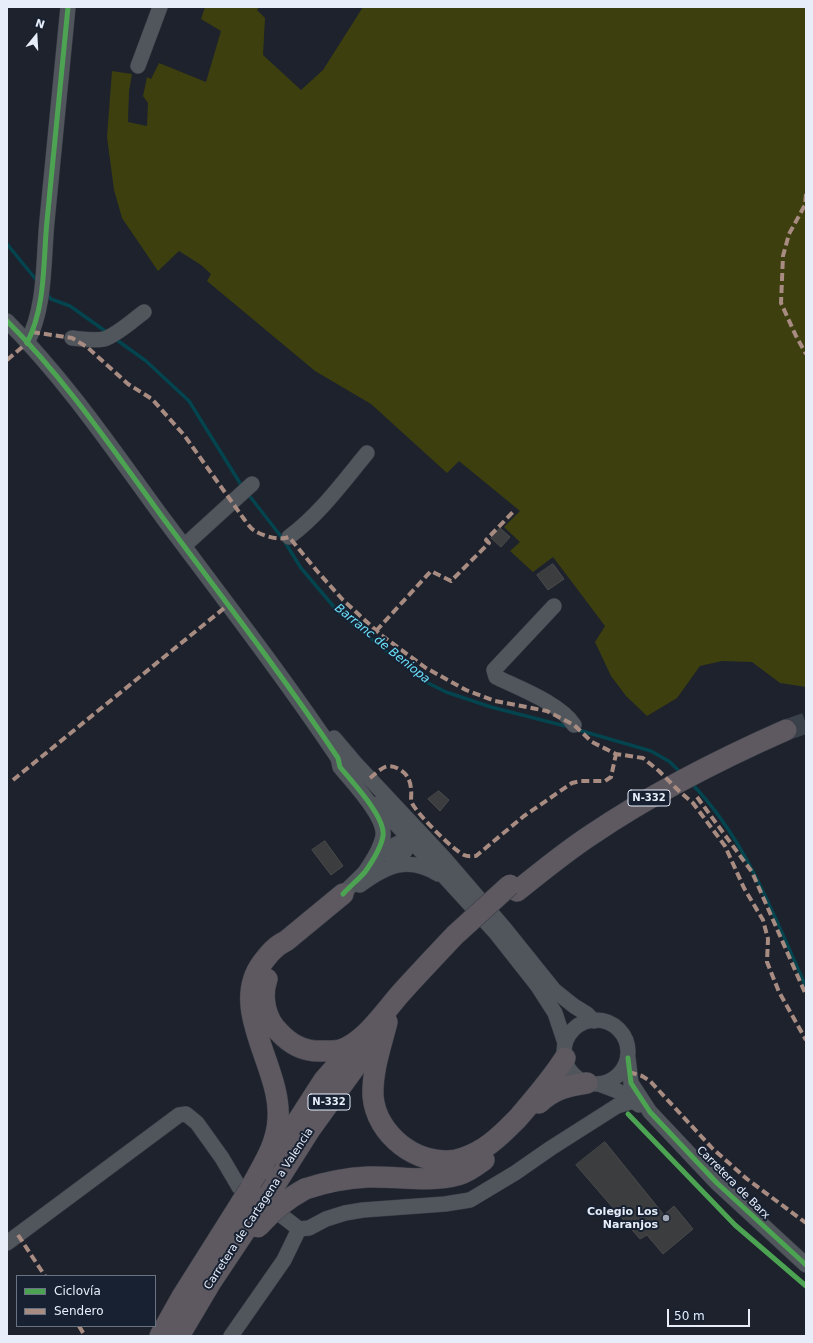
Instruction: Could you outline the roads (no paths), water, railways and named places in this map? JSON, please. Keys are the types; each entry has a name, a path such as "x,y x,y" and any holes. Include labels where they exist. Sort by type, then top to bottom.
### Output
{"highway":[{"name":"Carretera de Cartagena a Valencia","path":"166,1332 211,1282 251,1208 275,1185 311,1128 387,1022 459,938 514,888 588,831 654,785 690,766 709,765 786,730"},
{"path":"251,1208 274,1143 278,1118 278,1102 251,1011 251,988 259,967 276,946 286,941 343,894"},
{"path":"190,1336 216,1292 267,1168 324,1080 429,962 459,938"},
{"path":"286,941 269,971 264,992 265,1006 273,1026 287,1040 314,1052 340,1050 363,1036"},
{"path":"387,1022 379,1050 373,1080 374,1098 377,1111 386,1130 394,1139 404,1147 417,1154 432,1159 445,1161 456,1160 471,1155 496,1141 545,1087 565,1050"},
{"path":"251,1208 272,1212 287,1199 305,1189 347,1178 434,1178 458,1175 472,1169 484,1161 545,1097 557,1089 570,1085 593,1084"}],"street":[{"path":"27,343 37,320 42,288 68,7"},
{"path":"138,66 160,7"},
{"path":"72,338 88,340 104,339 111,336 144,312"},
{"path":"7,321 50,368 90,419 300,702 338,758 374,801 496,934 536,985 555,1013 565,1050 567,1066 572,1073 579,1079 620,1092 650,1112"},
{"path":"289,537 299,530 320,510 367,453"},
{"path":"184,546 252,484"},
{"path":"554,606 494,670 496,677 558,708 571,719 574,725"},
{"path":"300,702 444,858 505,929 554,990 594,1020 608,1023 620,1031 628,1048 631,1083 650,1112"},
{"path":"338,758 340,767 378,816 382,826 383,835 378,849 364,873 343,894"},
{"path":"343,894 354,890 372,876 391,866 404,854 413,834 360,773 356,764"},
{"path":"370,864 396,844 411,840 420,842 530,966 546,979"},
{"path":"391,866 417,865 428,868 447,880"},
{"path":"565,1050 570,1035 576,1027 594,1020"},
{"path":"593,1084 609,1082 618,1076 624,1068 628,1058"},
{"path":"7,1243 179,1115 186,1114 197,1123 222,1158 240,1187 299,1229 309,1228 326,1219 345,1213 363,1210 445,1204 470,1200 515,1173 617,1106 633,1100"},
{"name":"Carretera de Barx","path":"650,1112 717,1183 806,1265"},
{"path":"231,1336 284,1260 299,1229"}],"waterway":[{"name":"Barranc de Beniopa","path":"7,244 38,282"},
{"name":"Barranc de Beniopa","path":"47,294 51,299 70,306 108,333"},
{"name":"Barranc de Beniopa","path":"114,338 146,361 189,401 243,488"},
{"name":"Barranc de Beniopa","path":"248,494 283,539 301,568 340,614 424,681 446,692 491,707 569,727"},
{"name":"Barranc de Beniopa","path":"575,729 651,751 670,762 681,773"},
{"name":"Barranc de Beniopa","path":"691,783 728,829 743,853 770,906 806,987"}],"tunnel":[{"path":"786,730 806,723"}],"place":[{"name":"Colegio Los Naranjos","path":"666,1218"}]}
